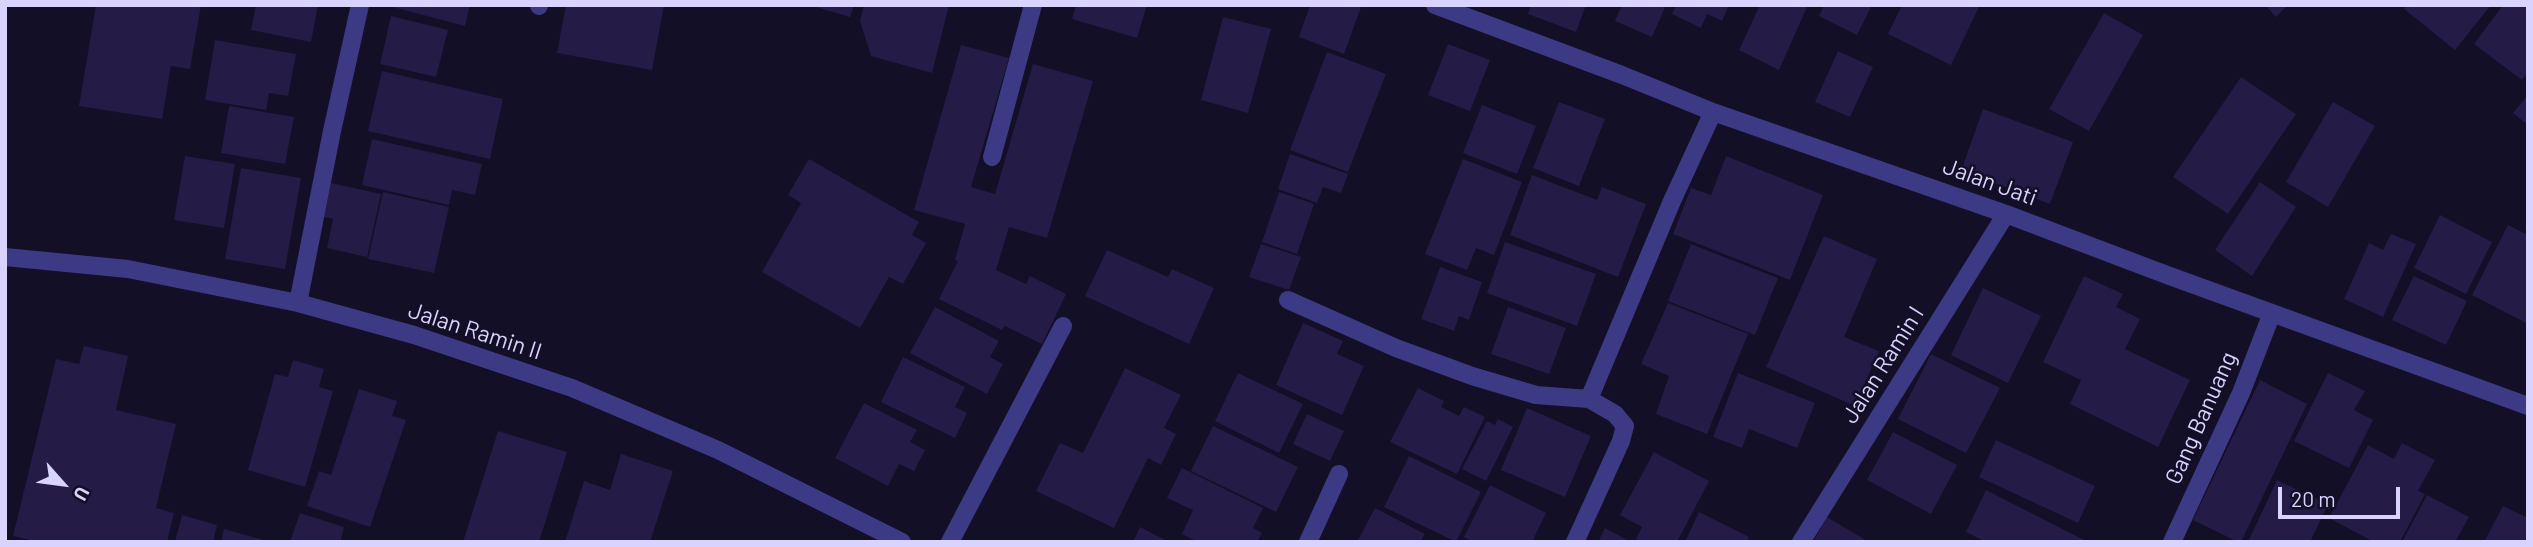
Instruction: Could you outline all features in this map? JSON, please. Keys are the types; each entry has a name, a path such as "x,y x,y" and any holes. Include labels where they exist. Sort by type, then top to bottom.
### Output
{"street":[{"path":"298,303 360,5"},
{"path":"992,157 1032,5"},
{"name":"Jalan Jati","path":"1435,5 1713,112 2006,214 2528,406"},
{"path":"1589,399 1672,201 1713,112"},
{"name":"Jalan Ramin I","path":"1801,542 2006,214"},
{"name":"Jalan Ramin II","path":"5,257 128,269 298,303 414,335 572,388 718,450 902,542"},
{"path":"1288,300 1396,348 1472,376 1536,394 1589,399 1615,414 1625,426 1621,441 1575,542"},
{"name":"Gang Banuang","path":"2172,542 2241,393 2272,313"},
{"path":"950,542 1063,326"},
{"path":"1308,542 1339,474"}],"building":[{"path":"96,5 201,5 190,69 171,66 162,119 79,106"},
{"path":"256,5 318,5 311,42 251,30"},
{"path":"385,5 470,5 465,26"},
{"path":"566,5 664,5 652,70 557,53"},
{"path":"809,5 854,5 850,17"},
{"path":"864,5 949,5 932,73 871,56 860,21"},
{"path":"1076,5 1147,5 1137,38 1072,19"},
{"path":"1310,5 1361,7 1344,54 1299,37"},
{"path":"1531,5 1586,5 1576,32 1528,14"},
{"path":"1622,5 1666,5 1652,37 1615,21"},
{"path":"1676,5 1729,5 1722,21 1707,14 1701,28 1672,14"},
{"path":"1760,5 1808,5 1779,70 1739,50"},
{"path":"1824,5 1872,5 1857,35 1819,16"},
{"path":"1902,5 1980,5 1951,65 1888,34"},
{"path":"2265,5 2288,5 2276,17"},
{"path":"2406,5 2491,5 2455,50 2404,9"},
{"path":"2503,5 2528,5 2528,72 2522,80 2474,44"},
{"path":"2104,13 2143,35 2089,131 2049,109"},
{"path":"391,16 448,30 436,77 380,64"},
{"path":"1223,17 1271,29 1248,113 1201,100"},
{"path":"215,40 296,54 288,96 269,93 266,110 205,100"},
{"path":"1448,44 1490,60 1470,111 1428,95"},
{"path":"961,45 1009,58 971,187 995,194 1033,64 1093,81 1047,238 1009,227 996,270 1026,284 1030,276 1066,294 1042,344 1005,326 1002,330 939,299 958,261 955,260 965,224 914,210"},
{"path":"1838,51 1873,67 1850,117 1815,102"},
{"path":"1327,52 1386,74 1348,172 1290,150"},
{"path":"382,71 503,99 490,159 368,131"},
{"path":"2241,77 2296,114 2228,214 2173,177"},
{"path":"2528,95 2528,125 2513,113"},
{"path":"1559,102 1605,119 1579,186 1533,168"},
{"path":"2333,102 2375,126 2328,207 2286,182"},
{"path":"1482,105 1536,126 1517,174 1463,153"},
{"path":"229,106 294,117 285,164 221,153"},
{"path":"1983,109 2073,142 2050,204 1961,171"},
{"path":"372,139 482,164 475,195 452,190 449,205 362,185"},
{"path":"1290,154 1348,174 1341,193 1323,187 1317,203 1278,189"},
{"path":"185,156 235,164 224,228 174,220"},
{"path":"1726,156 1823,195 1790,280 1673,234 1691,188 1711,195"},
{"path":"809,159 919,222 912,235 926,243 903,284 889,277 860,328 762,272 801,203 788,195"},
{"path":"1463,159 1522,182 1494,255 1476,248 1467,270 1425,254"},
{"path":"241,168 301,178 285,269 225,259"},
{"path":"1532,175 1597,200 1602,187 1646,204 1618,277 1510,235"},
{"path":"2260,182 2296,207 2252,276 2215,250"},
{"path":"331,183 381,194 367,257 327,248 333,219 324,217"},
{"path":"383,192 449,207 434,273 368,259"},
{"path":"1279,192 1314,204 1297,254 1262,242"},
{"path":"2440,215 2492,242 2466,294 2414,268"},
{"path":"2508,225 2528,235 2528,324 2472,295"},
{"path":"2391,234 2416,244 2383,317 2344,299 2369,243 2383,250"},
{"path":"1824,236 1877,259 1844,337 1879,351 1855,406 1766,367"},
{"path":"1505,242 1596,274 1577,326 1487,293"},
{"path":"1261,244 1301,257 1289,290 1249,277"},
{"path":"1691,244 1778,278 1755,335 1668,301"},
{"path":"1107,250 1168,277 1172,269 1214,288 1189,344 1085,296"},
{"path":"1440,267 1482,282 1469,320 1459,316 1454,331 1421,319"},
{"path":"2084,276 2123,294 2116,307 2140,319 2125,349 2190,380 2158,447 2070,404 2081,380 2043,362"},
{"path":"2414,276 2467,301 2446,345 2392,320"},
{"path":"1983,288 2041,316 2008,383 1951,355"},
{"path":"1668,303 1748,334 1707,434 1656,414 1669,376 1641,364"},
{"path":"935,307 999,341 990,357 1003,364 987,394 910,353"},
{"path":"1508,307 1566,328 1549,374 1491,354"},
{"path":"1303,323 1343,341 1337,354 1364,366 1342,415 1276,385"},
{"path":"84,346 128,356 116,410 176,424 156,508 174,513 167,542 38,542 13,536 56,359 79,364"},
{"path":"1931,354 2000,388 1966,453 1898,419"},
{"path":"903,357 965,387 955,407 967,413 955,438 881,402"},
{"path":"293,360 324,369 319,387 333,391 305,487 248,470 275,374 288,377"},
{"path":"1125,368 1181,395 1164,428 1176,434 1161,465 1148,458 1114,528 1036,491 1060,443 1083,453"},
{"path":"1238,373 1303,404 1279,453 1215,421"},
{"path":"1738,373 1815,403 1797,448 1749,429 1742,448 1713,437"},
{"path":"2328,373 2365,391 2354,410 2373,420 2349,468 2294,441"},
{"path":"2260,380 2307,404 2241,542 2238,542 2193,520"},
{"path":"1418,388 1444,401 1441,407 1459,416 1464,407 1485,417 1457,474 1390,442"},
{"path":"359,389 397,401 392,416 406,420 370,527 307,506 319,471 331,475"},
{"path":"864,403 917,430 910,442 925,450 914,471 899,464 888,486 835,458"},
{"path":"1527,408 1591,436 1565,497 1501,470"},
{"path":"1307,414 1344,431 1330,461 1293,444"},
{"path":"1498,419 1513,427 1486,481 1462,469 1487,421 1495,425"},
{"path":"1213,426 1298,467 1276,512 1191,471"},
{"path":"498,431 567,452 539,542 463,542"},
{"path":"1893,432 1957,465 1931,514 1867,480"},
{"path":"1996,440 2095,486 2078,523 1979,477"},
{"path":"2402,443 2435,460 2418,491 2425,494 2400,542 2374,542 2329,518 2368,445 2394,459"},
{"path":"1654,452 1709,481 1677,542 1640,542 1636,539 1642,527 1620,515"},
{"path":"621,454 673,471 650,542 565,542 584,481 610,490"},
{"path":"1409,456 1481,492 1456,542 1384,507"},
{"path":"1182,468 1263,508 1253,528 1262,533 1257,542 1198,542 1182,534 1193,510 1167,498"},
{"path":"2277,480 2328,504 2310,542 2248,542"},
{"path":"1490,485 1546,513 1532,542 1474,542 1464,537"},
{"path":"1986,490 2088,542 1986,542 1966,532"},
{"path":"2427,495 2469,517 2455,542 2402,542"},
{"path":"2503,506 2528,518 2528,542 2484,542"},
{"path":"1375,508 1425,534 1420,542 1357,542"},
{"path":"1699,512 1749,537 1747,542 1685,542"},
{"path":"300,513 344,527 340,542 290,542"},
{"path":"182,515 217,525 213,542 175,542"},
{"path":"1827,517 1869,542 1813,542"},
{"path":"1140,527 1169,542 1133,542"},
{"path":"1605,528 1631,542 1598,542"},
{"path":"224,529 267,541 267,542 221,542"}]}
